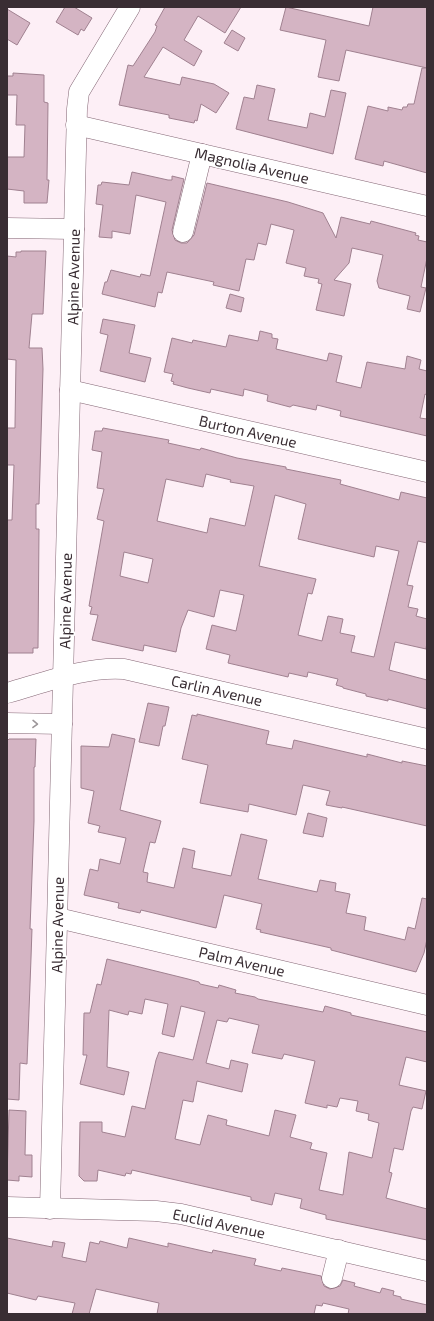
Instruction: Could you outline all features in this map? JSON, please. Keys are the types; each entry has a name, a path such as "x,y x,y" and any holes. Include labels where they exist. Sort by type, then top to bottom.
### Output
{"street":[{"name":"Alpine Avenue","path":"50,1209 76,125 79,92 130,7"},
{"name":"Magnolia Avenue","path":"76,125 427,206"},
{"path":"183,232 202,154"},
{"path":"7,228 74,229"},
{"name":"Burton Avenue","path":"70,390 427,472"},
{"name":"Carlin Avenue","path":"7,693 63,677 111,669 130,670 427,739"},
{"path":"7,723 62,724"},
{"name":"Palm Avenue","path":"58,918 427,1005"},
{"name":"Euclid Avenue","path":"7,1208 156,1211 181,1214 427,1271"},
{"path":"332,1278 338,1250"}],"building":[{"path":"65,7 74,7 92,18 84,31 81,29 78,35 56,22"},
{"path":"165,7 241,7 225,33 198,16 184,40 202,51 194,66 163,47 144,77 180,85 182,77 214,84 229,93 216,113 201,104 197,121 195,120 194,123 169,118 169,115 119,105 128,65 133,66 155,32 157,26 155,25"},
{"path":"286,7 369,26 373,7 427,7 427,68 346,50 339,81 318,77 326,40 280,30"},
{"path":"7,9 30,23 17,45 7,39"},
{"path":"232,30 245,38 238,51 224,43"},
{"path":"422,68 427,68 427,173 384,161 383,166 355,159 368,106 388,111 388,107 402,110 403,107 407,107 408,104 414,104"},
{"path":"13,73 44,75 44,102 48,103 47,180 49,180 47,203 24,203 24,191 7,189 7,157 24,157 25,125 16,125 17,95 7,95 7,76 13,76"},
{"path":"257,85 275,89 268,120 307,128 310,113 325,117 331,90 346,93 333,154 236,129 244,97 254,99"},
{"path":"132,172 168,180 172,180 172,176 184,179 172,230 175,240 181,243 187,243 194,235 207,183 288,202 323,213 336,238 341,217 370,224 371,221 416,233 415,235 419,236 418,240 427,242 427,258 421,287 426,288 420,312 407,309 410,296 379,288 377,281 383,255 352,248 349,263 334,280 351,284 344,316 316,310 322,284 318,283 319,279 304,276 306,268 286,263 294,230 271,224 266,245 258,243 254,260 246,259 239,291 213,285 214,282 167,272 162,293 158,292 155,307 102,294 105,282 107,282 111,270 140,277 141,274 150,276 166,202 136,195 130,234 112,231 112,238 99,237 103,205 96,204 98,185 101,185 102,182 129,185"},
{"path":"46,251 43,314 32,314 29,348 42,348 43,369 39,504 36,504 36,529 39,529 38,648 33,648 33,653 7,653 7,520 12,520 14,465 7,465 7,428 15,428 16,360 7,359 7,256 16,257 16,252"},
{"path":"230,294 244,298 241,312 226,308"},
{"path":"103,319 135,325 129,353 151,358 145,382 100,371 108,335 100,333"},
{"path":"260,331 272,334 272,338 278,339 276,349 327,361 329,353 342,356 336,382 361,388 367,362 405,369 407,356 421,360 419,369 427,371 427,395 425,394 420,418 427,419 427,436 340,416 341,411 317,405 316,410 293,405 290,407 267,401 268,395 244,389 243,396 211,389 210,393 188,388 173,384 174,382 171,381 173,374 164,372 172,338 192,343 193,340 226,347 229,335 258,341"},
{"path":"103,428 169,440 168,443 200,450 201,448 237,458 286,467 286,469 341,480 340,484 399,500 401,492 427,498 427,543 418,541 407,585 413,586 408,607 418,609 416,616 427,619 426,649 395,642 389,670 427,680 427,709 388,699 388,701 366,696 366,694 336,685 338,679 308,672 307,677 289,673 288,677 228,663 230,655 206,649 212,625 236,631 244,595 220,590 214,617 188,610 181,628 176,652 144,645 143,651 92,640 98,615 90,614 92,607 89,606 104,521 97,519 104,489 97,488 102,452 92,450 95,431 102,431","holes":["206,474 231,480 230,482 254,486 245,526 210,518 207,533 157,521 166,479 203,487","275,495 306,504 298,539 374,557 376,546 399,551 374,657 351,652 355,636 340,633 343,619 328,616 322,641 298,635 308,593 312,594 316,579 259,566","124,552 153,559 148,583 120,576"]},
{"path":"148,703 169,707 159,746 139,742"},
{"path":"197,714 269,731 266,744 292,749 294,740 367,757 367,754 402,763 402,761 427,766 427,826 342,807 326,805 330,791 303,785 296,815 249,804 248,812 200,803 208,765 182,759 192,715 197,716"},
{"path":"112,734 135,739 120,810 161,821 155,843 150,842 143,872 148,873 147,882 174,888 183,848 195,851 192,868 231,876 241,834 267,840 258,879 317,892 320,880 336,883 335,891 350,894 346,913 366,917 364,930 405,940 408,927 415,929 422,898 427,899 427,939 424,953 416,972 331,950 331,948 260,932 261,930 256,929 262,904 224,895 216,928 141,910 140,913 118,908 119,903 84,895 90,869 98,871 100,859 120,864 126,838 98,832 100,826 88,823 94,791 81,788 81,746 109,747"},
{"path":"9,739 36,739 30,929 32,929 27,1064 20,1063 19,1100 7,1099 7,741"},
{"path":"308,813 327,818 323,837 303,833"},
{"path":"107,959 188,979 199,982 200,984 218,988 219,985 236,990 235,993 258,999 323,1012 325,1006 351,1013 351,1015 427,1032 427,1062 406,1057 399,1085 426,1091 422,1109 413,1107 411,1111 403,1150 394,1148 389,1172 392,1173 386,1198 427,1209 427,1240 326,1219 326,1215 300,1208 302,1199 275,1193 272,1205 251,1200 251,1197 132,1170 131,1174 126,1173 125,1176 98,1170 97,1181 84,1181 79,1176 80,1122 102,1122 102,1132 125,1137 132,1106 145,1109 159,1052 193,1060 205,1012 181,1006 174,1037 162,1034 168,1004 145,999 142,1014 129,1011 128,1015 109,1010 107,1067 129,1072 124,1095 80,1084 87,1055 83,1055 84,1013 90,1013 97,984 101,985","holes":["229,1018 259,1025 252,1053 282,1059 284,1054 315,1061 305,1103 327,1108 327,1105 337,1107 340,1098 358,1101 356,1111 369,1114 368,1120 379,1123 372,1158 349,1152 343,1195 319,1190 327,1153 310,1149 312,1143 290,1137 296,1115 275,1110 269,1136 226,1125 227,1120 208,1115 200,1145 175,1139 183,1100 193,1102 197,1081 242,1092 248,1064 231,1060 229,1069 206,1063 217,1020 227,1022"]},
{"path":"9,1110 26,1111 25,1155 32,1155 32,1177 19,1176 19,1181 7,1180"},
{"path":"7,1238 52,1247 53,1241 65,1243 62,1257 86,1262 90,1242 99,1244 100,1241 127,1248 129,1238 168,1247 168,1243 212,1253 213,1250 256,1259 254,1265 281,1271 282,1268 321,1276 324,1286 330,1289 340,1286 343,1280 355,1283 354,1286 380,1293 382,1288 394,1291 393,1295 401,1297 401,1299 427,1305 427,1314 348,1314 349,1309 323,1303 322,1306 316,1305 314,1314 157,1314 159,1303 96,1289 89,1314 72,1314 75,1303 38,1296 36,1300 7,1293"}]}
